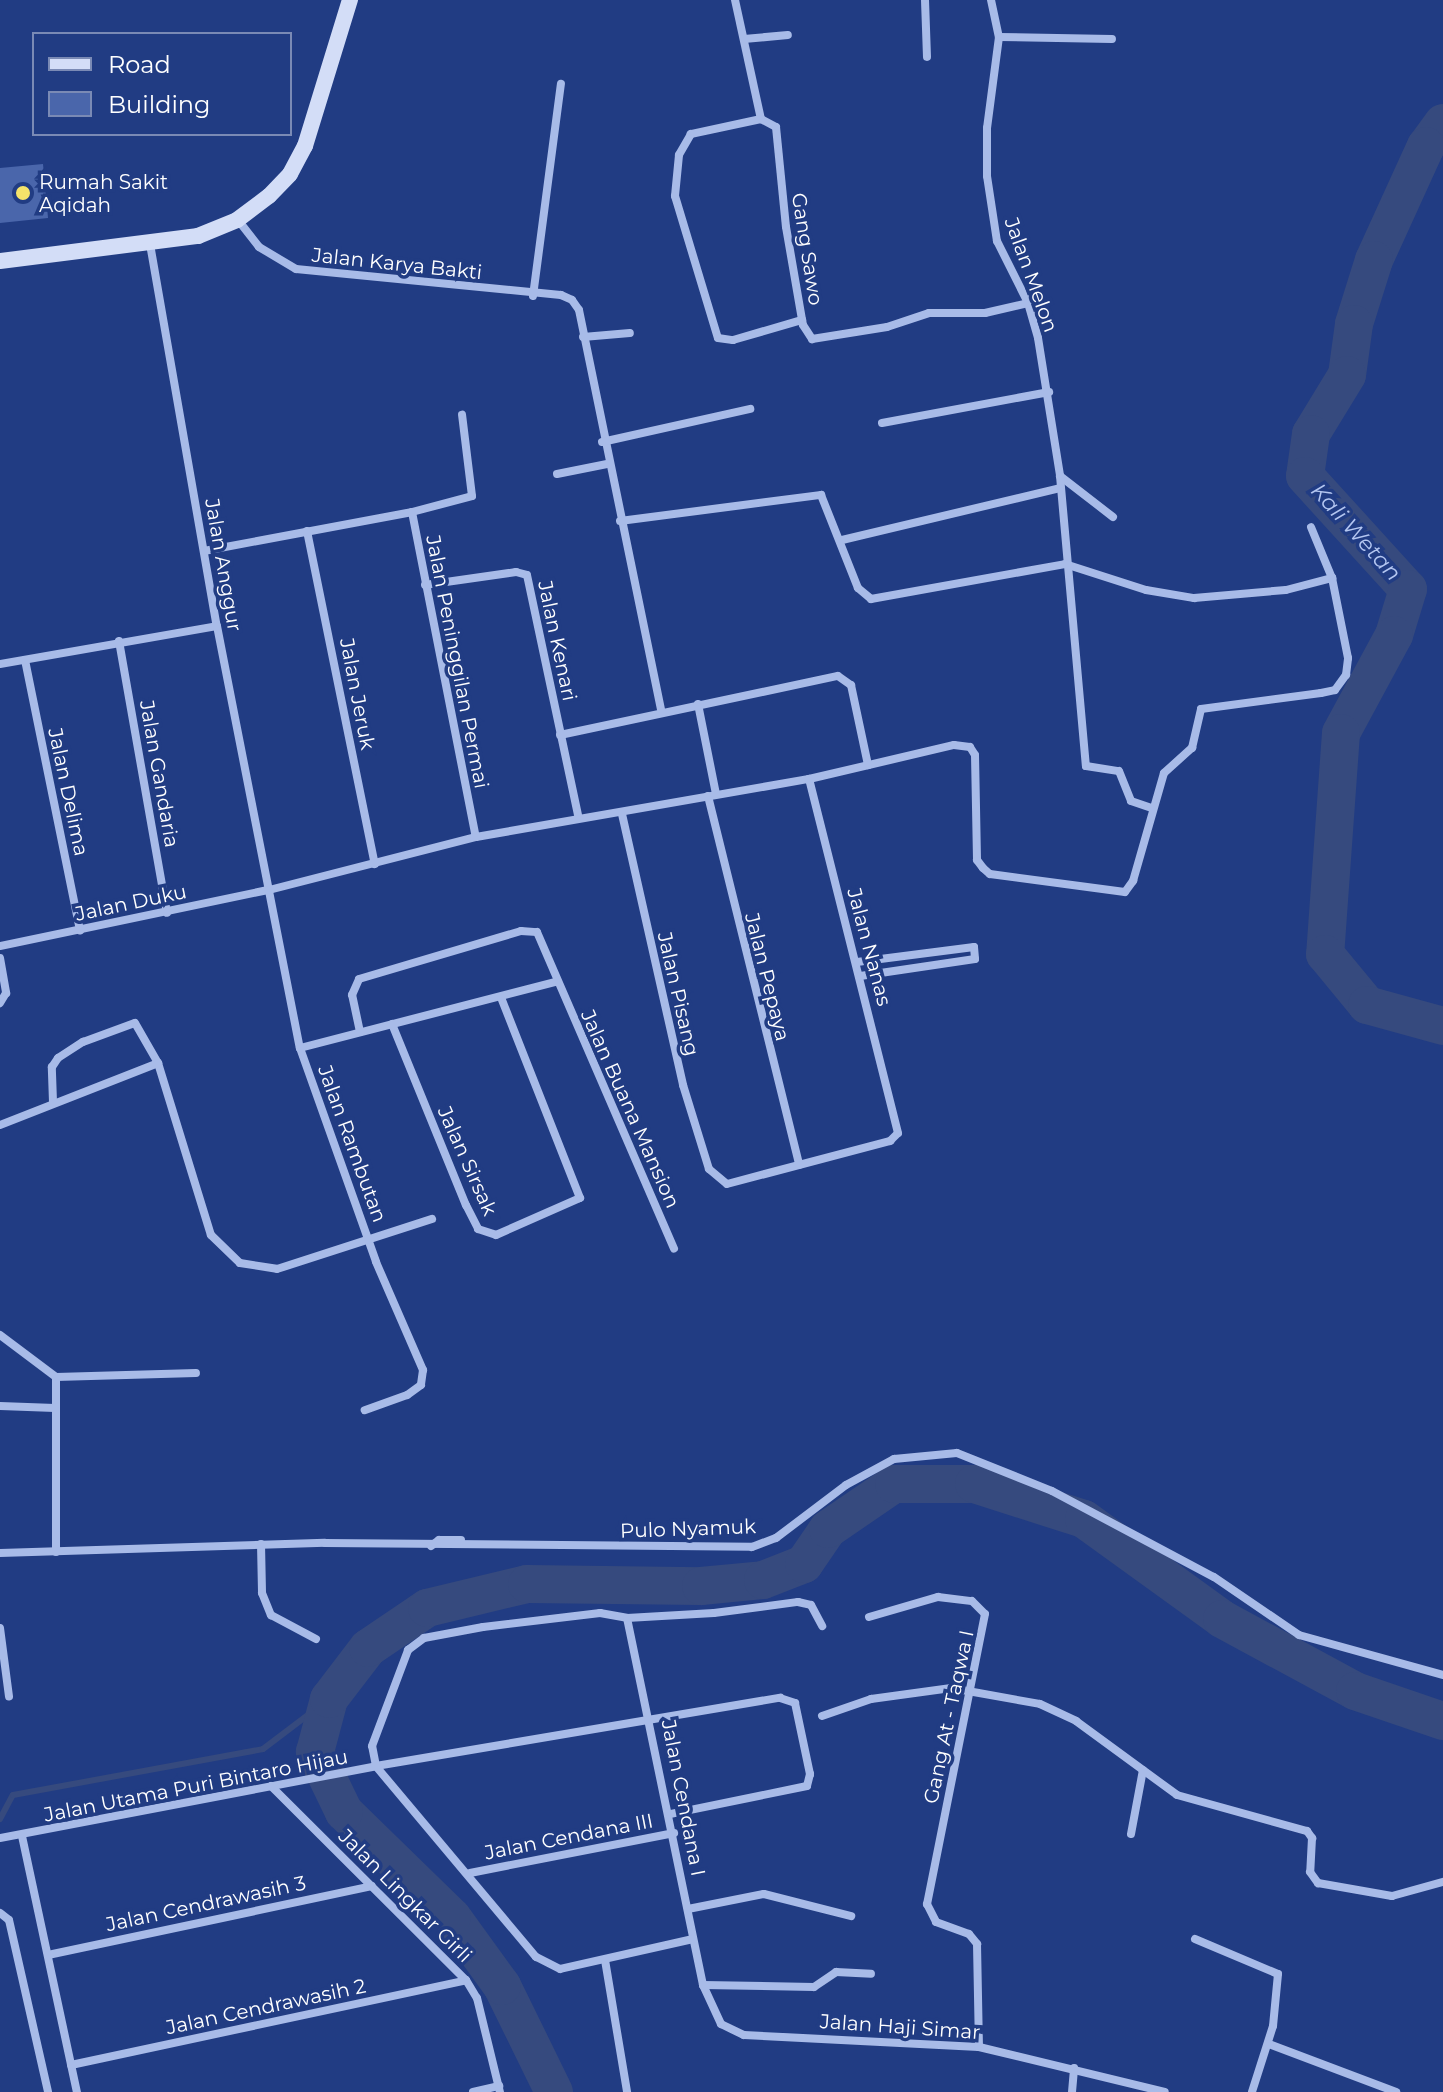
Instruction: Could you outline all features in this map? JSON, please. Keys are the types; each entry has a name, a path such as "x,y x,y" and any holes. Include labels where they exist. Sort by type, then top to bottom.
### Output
{"main road":[{"path":"0,261 198,236 237,220 290,174 305,146 350,0"}],"street":[{"name":"Gang Sawo","path":"735,0 761,119 776,127 783,208 802,320 812,339 887,327 909,317 985,313 1028,303"},
{"path":"925,0 927,57"},
{"name":"Jalan Melon","path":"991,0 999,37 987,128 991,215 1003,257 1028,303 1049,392 1060,476 1065,564 1086,766 1119,771 1131,801 1151,808"},
{"path":"744,39 788,35"},
{"path":"999,37 1112,39"},
{"path":"533,296 561,84"},
{"path":"761,119 691,134 679,155 675,196 718,338 733,340 802,320"},
{"name":"Jalan Karya Bakti","path":"237,220 259,247 296,269 572,300 583,337"},
{"name":"Jalan Anggur","path":"150,244 217,626 269,890"},
{"path":"630,333 583,337 602,442 661,710"},
{"path":"882,423 1049,392"},
{"path":"602,442 750,409"},
{"path":"412,512 472,496 462,415"},
{"path":"557,474 607,464"},
{"path":"1060,476 1113,517"},
{"path":"842,540 1060,488"},
{"path":"620,521 818,495 824,498 858,588 871,599 1065,564 1146,590 1194,598 1286,590 1332,578"},
{"name":"Jalan Peninggilan Permai","path":"204,551 412,512 476,837"},
{"path":"269,890 476,837 578,815 622,814 809,779 954,745 970,747 977,860 990,874 1125,892 1133,881 1151,808 1164,773 1192,748 1201,709 1321,693 1340,684 1348,658 1332,578 1311,527"},
{"name":"Jalan Jeruk","path":"307,531 375,864"},
{"name":"Jalan Kenari","path":"425,585 516,572 527,575 578,815"},
{"path":"0,664 217,626"},
{"name":"Jalan Gandaria","path":"119,641 167,913"},
{"name":"Jalan Delima","path":"25,660 80,930"},
{"path":"560,735 661,710 843,676 851,685 868,765"},
{"path":"698,704 712,795"},
{"name":"Jalan Nanas","path":"799,1165 890,1141 899,1124 809,779"},
{"name":"Jalan Pepaya","path":"712,795 799,1165"},
{"name":"Jalan Pisang","path":"622,814 683,1085 714,1179 727,1184 799,1165"},
{"name":"Jalan Duku","path":"0,946 269,890"},
{"name":"Jalan Rambutan","path":"269,890 300,1048 423,1370 421,1385 407,1395 365,1410"},
{"name":"Jalan Buana Mansion","path":"360,1032 352,995 359,979 521,931 537,932 674,1249"},
{"path":"857,962 974,947 975,959 860,976"},
{"path":"0,958 6,993 0,1003"},
{"path":"300,1048 556,982"},
{"name":"Jalan Sirsak","path":"392,1024 466,1205 478,1229 496,1235 580,1198 501,997"},
{"path":"53,1102 52,1067 58,1058 124,1023 143,1029 158,1063 211,1235 240,1263 277,1269 432,1219"},
{"path":"0,1125 158,1063"},
{"path":"0,1335 56,1377 196,1373"},
{"path":"56,1377 56,1552"},
{"path":"0,1406 55,1408"},
{"name":"Pulo Nyamuk","path":"0,1553 261,1544 752,1547 776,1538 846,1485 894,1459 957,1453 1052,1491 1214,1577 1299,1635 1443,1675"},
{"path":"431,1546 439,1540 461,1540"},
{"path":"261,1544 262,1593 271,1615 316,1639"},
{"name":"Gang At - Taqwa I","path":"869,1617 938,1597 964,1599 983,1608 986,1623 927,1904 936,1922 969,1934 977,1944 979,2047"},
{"name":"Jalan Utama Puri Bintaro Hijau","path":"605,1960 560,1969 536,1957 470,1873 376,1766 372,1746 408,1650 418,1641 600,1613 627,1618 805,1602 822,1626"},
{"name":"Jalan Cendana I","path":"627,1618 652,1721 703,1985"},
{"path":"0,1628 9,1696"},
{"path":"822,1716 871,1699 927,1689 972,1689 1057,1710 1197,1804 1307,1831 1312,1838 1310,1872 1326,1886 1392,1896 1443,1882"},
{"name":"Jalan Utama Puri Bintaro Hijau","path":"1,1838 376,1766 787,1698 799,1709 810,1774 802,1790 670,1814"},
{"path":"1131,1834 1143,1770"},
{"name":"Jalan Lingkar Girli","path":"271,1786 466,1980 477,1998 500,2089"},
{"name":"Jalan Cendana III","path":"470,1873 674,1833"},
{"name":"Jalan Utama Puri Bintaro Hijau","path":"22,1836 77,2092"},
{"name":"Jalan Cendrawasih 3","path":"48,1955 372,1886"},
{"path":"688,1909 764,1894 851,1916"},
{"path":"0,1913 9,1920 48,2092"},
{"path":"627,2092 605,1960 693,1939"},
{"path":"1195,1939 1278,1974 1269,2044 1252,2092"},
{"path":"703,1985 757,1982 814,1987 836,1972 871,1974"},
{"name":"Jalan Cendrawasih 2","path":"71,2065 466,1980"},
{"name":"Jalan Haji Simar","path":"703,1985 721,2024 744,2035 979,2047 1165,2092"},
{"path":"1269,2044 1396,2092"},
{"path":"1072,2092 1074,2068"},
{"path":"473,2092 500,2089"}],"building":[{"name":"Rumah Sakit Aqidah","path":"43,164 48,218 0,223 0,168"}],"waterway":[{"name":"Kali Wetan","path":"1443,123 1426,146 1374,260 1354,324 1347,375 1311,434 1305,476 1408,589 1394,635 1341,733 1325,954 1367,1005 1443,1026"},
{"path":"554,2092 502,1986 452,1917 344,1812 315,1752 329,1699 368,1648 427,1608 527,1584 701,1586 763,1580 804,1564 828,1529 894,1484 974,1484 1084,1519 1222,1619 1355,1691 1443,1721"},
{"path":"0,1819 13,1795 263,1749 329,1699"}],"place":[{"name":"Rumah Sakit Aqidah","path":"23,193"}]}
